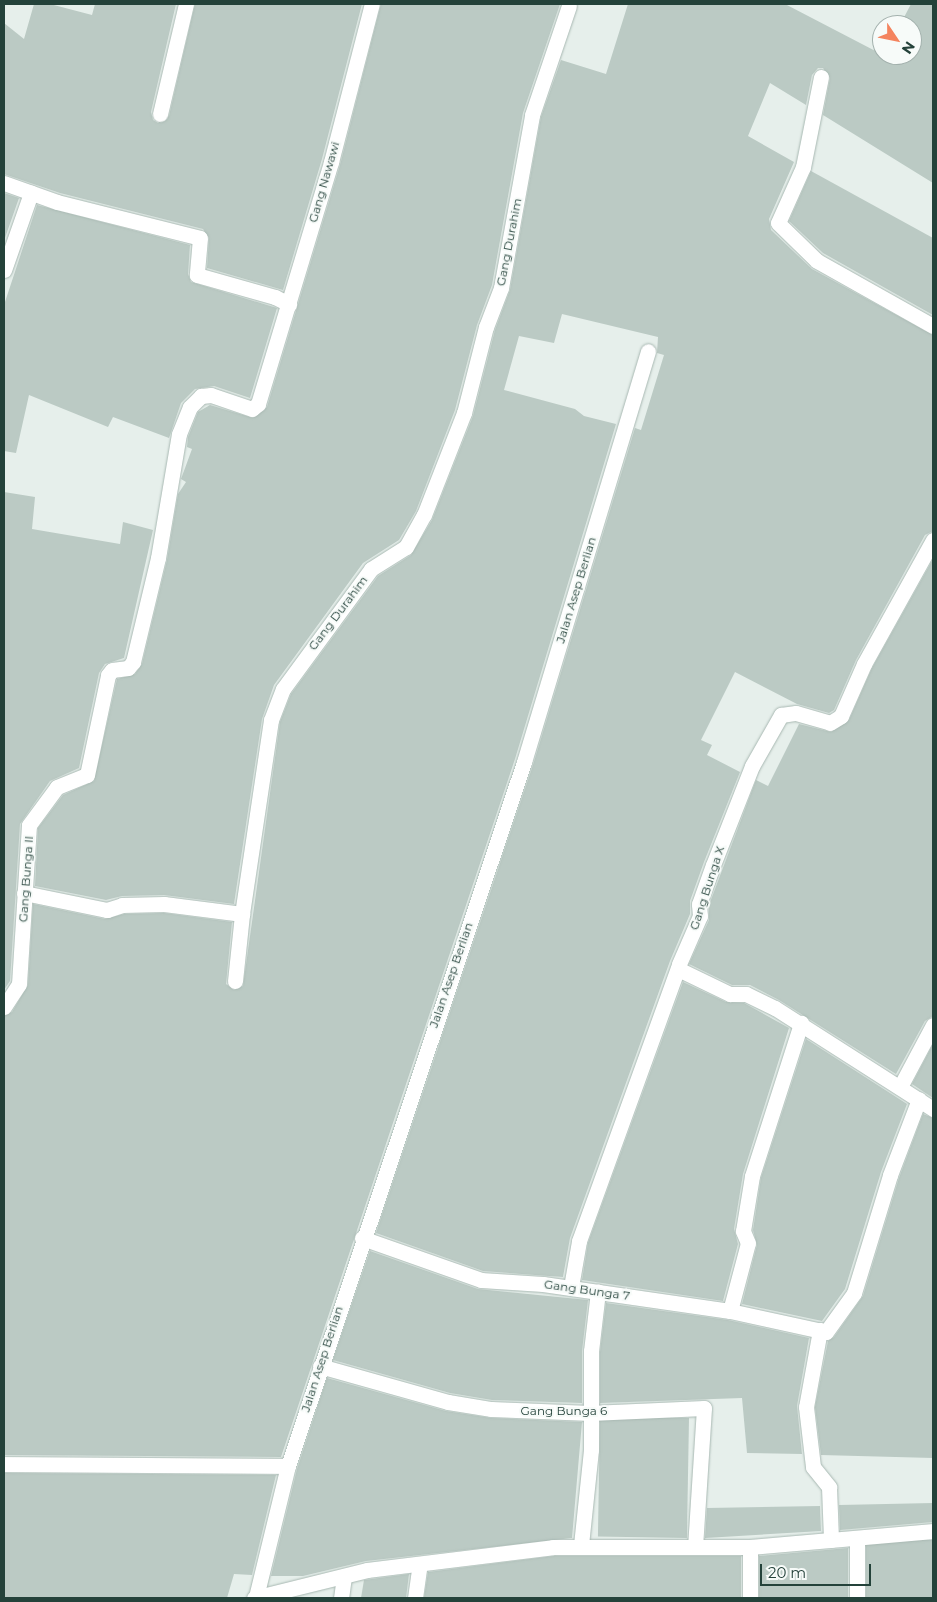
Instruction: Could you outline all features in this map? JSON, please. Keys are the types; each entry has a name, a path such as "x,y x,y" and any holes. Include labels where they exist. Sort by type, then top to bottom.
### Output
{"street":[{"path":"160,114 186,4"},
{"name":"Gang Nawawi","path":"86,775 108,675 112,670 128,668 140,644 179,434 190,407 201,396 211,395 252,409 258,404 274,359 372,4"},
{"name":"Gang Durahim","path":"235,981 242,914 271,720 282,689 370,569 406,547 424,515 464,413 486,327 501,288 532,115 569,5"},
{"path":"821,77 803,167 778,223 818,261 933,326"},
{"path":"4,183 31,193 200,238 197,274 275,297 289,304"},
{"path":"4,270 31,193"},
{"name":"Jalan Asep Berlian","path":"255,1598 288,1466 362,1238 524,762 648,351"},
{"name":"Gang Bunga X","path":"571,1287 579,1241 678,969 700,916 699,904 752,766 778,718 791,712 830,724 841,716 864,664 933,540"},
{"name":"Gang Bunga II","path":"4,1007 19,984 29,825 58,787 86,775"},
{"path":"24,893 107,910 122,905 164,904 208,912 242,914"},
{"path":"678,969 730,994 746,994 801,1023 933,1109"},
{"path":"730,1311 748,1243 743,1231 752,1176 801,1023"},
{"path":"900,1086 933,1025"},
{"path":"831,1540 829,1487 813,1467 806,1407 818,1329 826,1332 832,1327 854,1292 890,1175 919,1099"},
{"name":"Gang Bunga 7","path":"362,1238 481,1280 571,1287 730,1311 818,1329"},
{"path":"581,1545 591,1450 590,1413 598,1291"},
{"name":"Gang Bunga 6","path":"320,1366 448,1402 492,1409 590,1413 704,1408 695,1547"},
{"path":"4,1464 288,1466"},
{"path":"255,1598 344,1576 420,1564 581,1545 750,1547 933,1531"},
{"path":"857,1538 857,1598"},
{"path":"750,1547 750,1598"},
{"path":"415,1598 420,1564"},
{"path":"340,1598 344,1576"}],"building":[{"path":"34,4 50,4 92,15 95,4 176,4 151,112 153,120 158,123 169,116 195,4 362,4 322,159 283,290 207,268 209,238 203,229 60,193 4,174 4,23 24,39"},
{"path":"381,4 560,4 523,113 492,285 477,325 455,410 416,511 399,540 363,563 274,685 262,719 234,904 164,895 122,896 106,900 35,886 38,828 63,795 94,781 117,679 135,674 142,664 167,560 178,494 186,482 181,479 192,449 187,447 188,437 198,412 210,405 253,418 267,407 340,165"},
{"path":"628,4 785,4 872,49 872,65 922,65 922,15 905,15 911,4 933,4 933,183 823,115 830,78 823,68 818,68 812,75 806,105 770,83 748,136 794,162 769,219 771,230 812,269 933,335 933,531 925,535 856,660 834,710 829,713 797,704 735,672 701,740 712,745 707,755 740,772 704,862 690,901 690,914 670,961 570,1238 563,1277 483,1271 376,1233 533,765 635,428 641,430 664,355 657,353 658,337 562,314 554,343 519,336 504,390 575,409 584,416 616,424 515,759 281,1457 4,1455 4,1016 12,1012 28,985 33,904 105,919 124,914 164,913 232,922 226,984 234,990 243,986 280,722 291,694 378,576 411,555 432,520 473,416 495,330 510,290 541,117 561,60 606,74"},
{"path":"811,171 933,238 933,315 823,253 789,221"},
{"path":"4,193 19,198 5,238 4,238"},
{"path":"37,205 190,245 188,274 191,282 277,308 250,398 214,386 195,389 181,403 169,438 113,417 108,427 29,395 16,453 4,451 4,305"},
{"path":"4,492 35,497 32,529 120,544 123,522 153,530 124,658 105,664 99,673 79,768 50,781 20,824 10,981 4,990"},
{"path":"933,559 933,1016 925,1021 896,1074 779,1000 750,985 732,985 689,964 709,920 709,905 756,780 768,786 799,724 831,732 849,720 872,668"},
{"path":"683,982 726,1002 744,1003 789,1028 743,1174 734,1229 738,1244 723,1301 582,1280 588,1243"},
{"path":"806,1039 907,1104 881,1172 845,1289 822,1321 742,1304 757,1245 753,1230 761,1178"},
{"path":"933,1044 933,1098 912,1084"},
{"path":"923,1114 933,1118 933,1458 821,1455 815,1407 828,1341 834,1337 863,1296 899,1178"},
{"path":"370,1251 478,1289 588,1300 582,1351 582,1403 492,1400 450,1393 333,1360"},
{"path":"606,1303 728,1320 809,1338 797,1406 802,1454 747,1453 742,1398 600,1403 600,1352"},
{"path":"327,1378 446,1411 491,1418 582,1422 572,1538 366,1561 303,1576 271,1576 297,1469"},
{"path":"600,1416 689,1418 687,1538 598,1536"},
{"path":"4,1473 276,1475 252,1575 234,1574 227,1598 4,1598"},
{"path":"933,1503 933,1522 840,1530 839,1505"},
{"path":"820,1506 821,1531 705,1538 707,1508"},
{"path":"866,1540 933,1540 933,1597 866,1597"},
{"path":"848,1548 848,1598 759,1598 759,1556"},
{"path":"554,1556 741,1556 741,1598 424,1598 428,1572"},
{"path":"409,1574 406,1598 361,1598 364,1580"}]}
